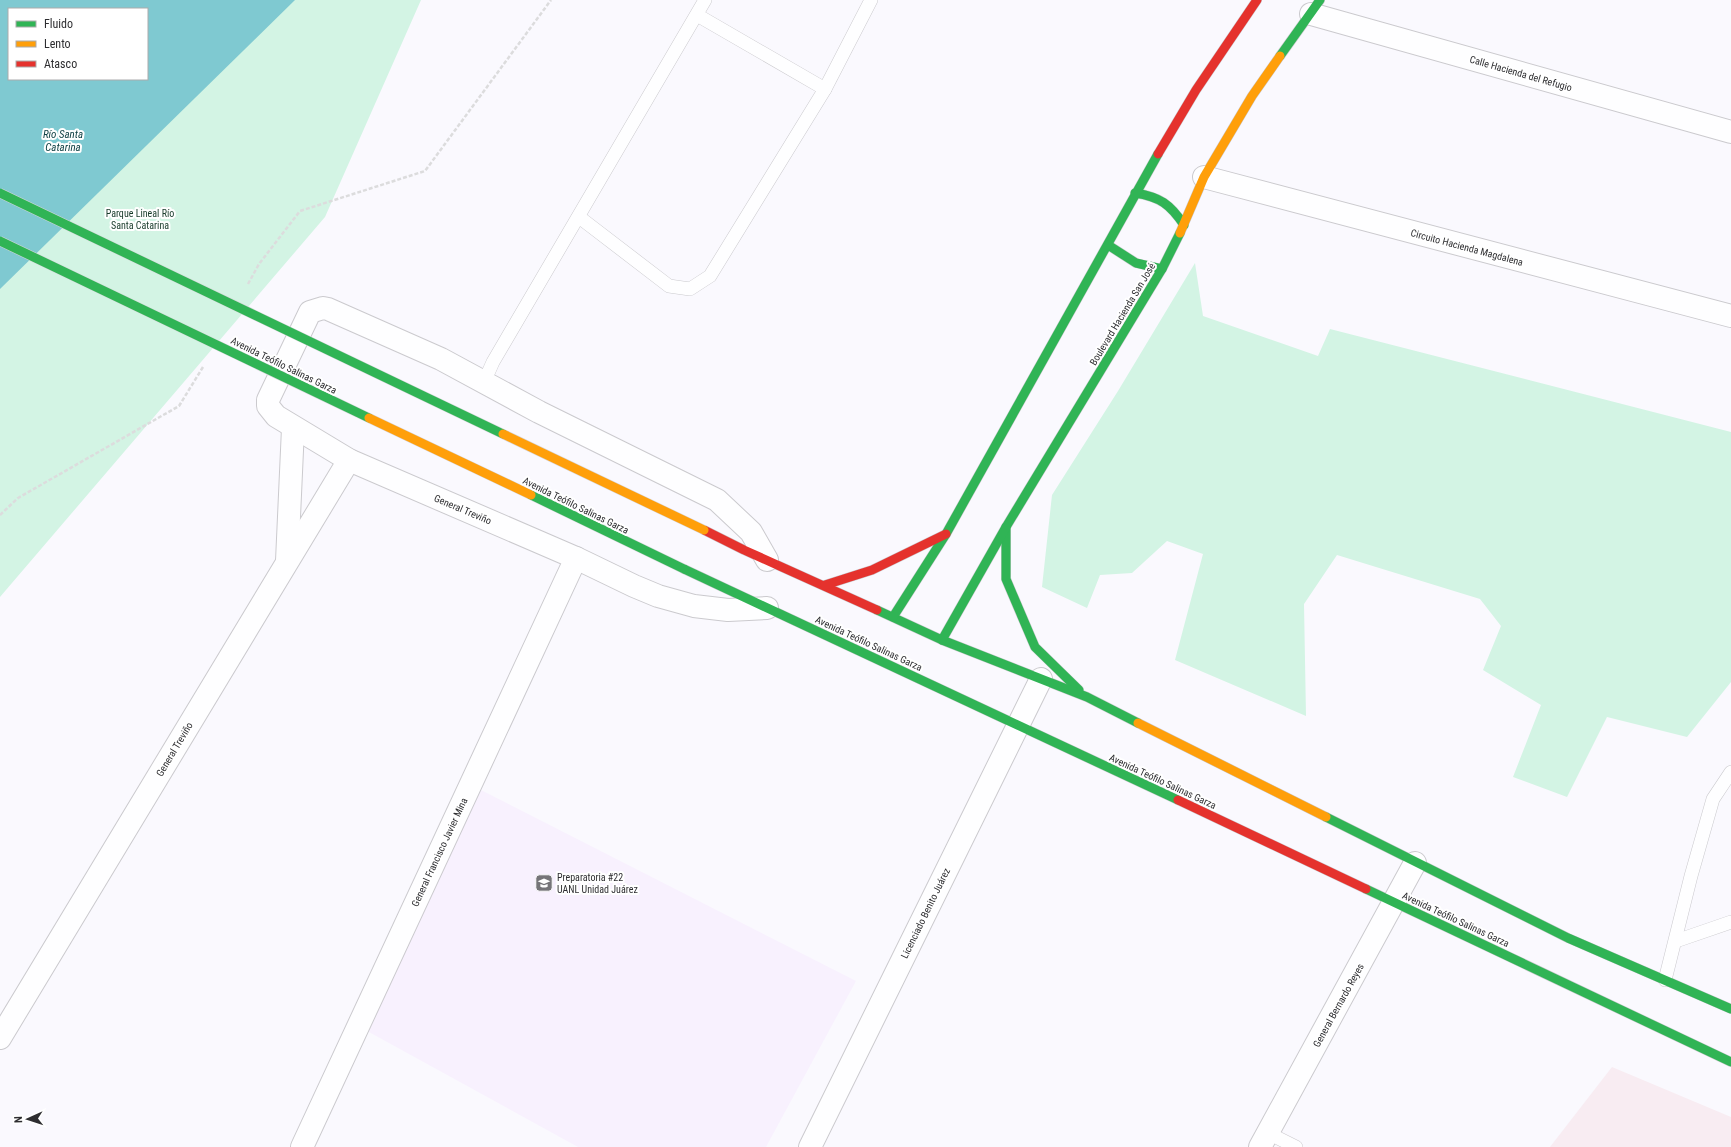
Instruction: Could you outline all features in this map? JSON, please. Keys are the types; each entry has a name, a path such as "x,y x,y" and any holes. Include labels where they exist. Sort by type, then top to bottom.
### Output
{"main road":[{"path":"892,617 946,534 1135,194 1196,90 1257,0"},
{"name":"Boulevard Hacienda San José","path":"942,640 1006,527 1162,269 1184,225 1204,177 1252,96 1316,7"},
{"path":"0,193 767,560 825,585 942,640 1087,697 1415,863 1568,938 1731,1009"},
{"path":"1135,194 1155,198 1164,202 1172,208 1184,225"},
{"name":"Avenida Teófilo Salinas Garza","path":"0,241 684,569 1018,724 1731,1062"},
{"path":"1108,245 1136,263 1162,269"},
{"path":"1006,527 1006,579 1035,647 1087,697"},
{"path":"825,585 847,580 870,572 946,534"}],"street":[{"name":"Calle Hacienda del Refugio","path":"1316,7 1731,132"},
{"name":"Circuito Hacienda Magdalena","path":"1204,177 1731,316"},
{"path":"286,563 285,422 268,406 268,400 310,312 318,309 328,309 441,359 539,412 717,500 751,532 767,560"},
{"name":"General Treviño","path":"285,422 349,460 576,558 658,596 694,606 728,610 767,608"},
{"name":"General Treviño","path":"0,1038 349,460"},
{"name":"General Francisco Javier Mina","path":"302,1147 576,558"},
{"name":"Licenciado Benito Juárez","path":"810,1147 1041,679"},
{"name":"General Bernardo Reyes","path":"1264,1140 1415,863"}],"lane":[{"path":"484,382 493,362 705,0"},
{"path":"579,217 669,286 690,288 710,276 825,89 871,0"},
{"path":"697,15 825,89"},
{"path":"1665,980 1676,941 1691,876 1713,799 1731,772"},
{"path":"1676,941 1731,922"},
{"path":"1264,1140 1296,1147"}],"path":[{"path":"245,290 259,264 300,211 425,171 552,0"},
{"path":"0,515 18,498 179,406 205,364"}],"shaded area":[{"name":"Preparatoria #22 UANL Unidad Juárez","path":"471,785 856,981 766,1147 578,1147 358,1026"},
{"path":"1612,1067 1731,1117 1731,1147 1550,1147"}],"green space":[{"name":"Parque Lineal Río Santa Catarina","path":"0,0 421,0 325,217 0,597"},
{"path":"1195,263 1203,316 1318,356 1330,329 1731,432 1731,682 1687,737 1607,717 1567,797 1513,777 1541,705 1483,670 1501,626 1480,599 1337,555 1304,604 1306,716 1175,660 1203,554 1167,541 1132,573 1100,575 1087,608 1042,587 1052,495 1118,391"}],"water":[{"name":"Río Santa Catarina","path":"0,0 295,0 0,289"}],"traffic: fast":[{"path":"1280,56 1320,0"},
{"path":"893,617 946,534 1158,154"},
{"path":"0,193 503,434"},
{"path":"1135,193 1158,199 1169,207 1184,225"},
{"path":"942,640 1006,527 1162,269 1180,233"},
{"path":"0,241 369,418"},
{"path":"1108,245 1136,263 1162,269"},
{"path":"531,495 684,569"},
{"path":"1006,527 1006,579 1035,647 1079,690"},
{"path":"684,569 1178,800"},
{"path":"877,610 942,640 1087,697 1138,723"},
{"path":"1326,817 1568,938 1731,1009"},
{"path":"1366,889 1731,1062"}],"traffic: slow":[{"path":"1180,233 1204,177 1252,96 1280,56"},
{"path":"369,418 531,495"},
{"path":"503,434 704,530"},
{"path":"1138,723 1326,817"}],"traffic: jam":[{"path":"1158,154 1196,90 1257,0"},
{"path":"704,530 744,550 877,610"},
{"path":"825,585 872,570 946,534"},
{"path":"1178,800 1366,889"}],"place":[{"name":"Preparatoria #22 UANL Unidad Juárez","path":"544,883"}]}
